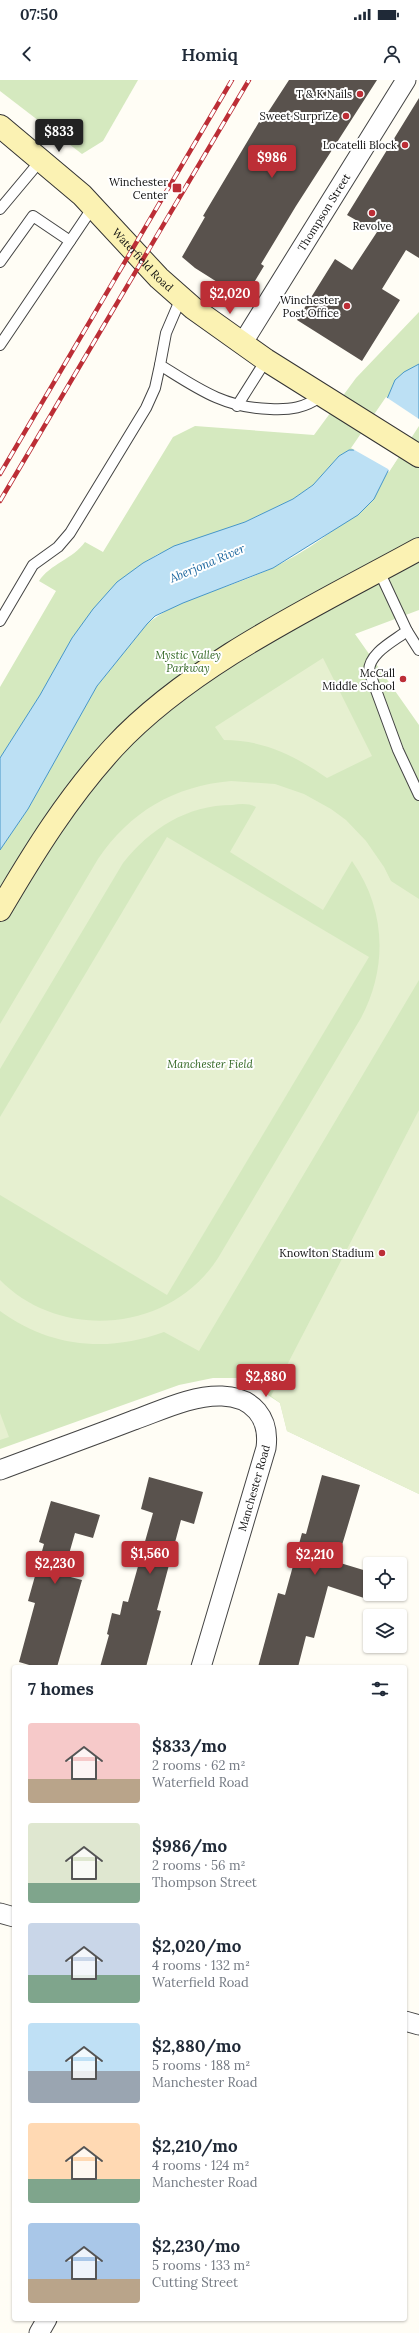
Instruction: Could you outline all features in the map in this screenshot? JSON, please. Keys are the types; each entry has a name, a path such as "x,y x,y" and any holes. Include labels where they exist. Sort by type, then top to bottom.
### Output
{"main road":[{"name":"Waterfield Road","path":"0,126 82,195 181,298 242,344 266,360 413,452"},
{"path":"0,910 43,838 63,809 114,748 147,716 206,672 256,639 419,550"}],"street":[{"name":"Thompson Street","path":"242,344 406,80"},
{"name":"Manchester Road","path":"0,1471 196,1399 231,1397 240,1399 255,1409 261,1416 267,1430 266,1448 203,1665"},
{"path":"0,1913 12,1916"},
{"path":"407,2022 419,2025"},
{"path":"39,2333 46,2321"}],"lane":[{"path":"0,209 41,160"},
{"path":"0,345 93,207"},
{"path":"0,262 33,216 70,241"},
{"path":"0,621 33,565 58,547 70,533 146,408 155,388 166,333 181,298"},
{"path":"237,406 266,360"},
{"path":"160,366 215,397 237,406 290,410 305,406 322,396"},
{"path":"379,571 407,631 419,650"},
{"path":"407,631 375,655 369,665 369,671 398,750 419,795"}],"green space":[{"path":"0,80 138,80 103,141 82,154 0,91"},
{"path":"419,312 419,364 395,380 387,399 354,450 349,450 339,456 313,485 293,499 245,522 158,554 143,563 104,597 72,638 40,695 0,758 0,687 56,591 39,581 49,570 74,553 85,542 103,552 173,437 195,426 314,435 356,378"},
{"name":"Manchester Field","path":"419,423 419,610 355,634 419,725 419,1494 287,1431 280,1403 242,1378 213,1378 179,1385 0,1449 0,850 28,809 97,686 147,624 171,608 273,568 308,548 325,536 370,495 393,466"},
{"path":"323,658 372,756 327,778 291,756 266,746 224,740 215,727"},
{"path":"231,781 275,784 304,794 331,809 346,820 366,841 384,867 391,881 419,899 419,980 199,1351 164,1332 143,1339 121,1343 79,1343 58,1339 19,1323 0,1311 0,1280 25,1300 53,1313 83,1320 114,1320 144,1314 173,1301 198,1283 218,1258 361,1018 370,999 376,979 379,959 377,918 372,899 363,879 352,861 323,910 230,852 256,807 244,804 200,809 185,814 157,830 123,863 0,1069 0,1024 98,859 111,842 139,815 172,795 210,784"},
{"path":"167,837 369,957 167,1295 0,1195 0,1117"},
{"name":"Knowlton Stadium","path":"419,1110 419,1494 287,1431 280,1403 271,1396"},
{"path":"0,1413 9,1437 0,1440"}],"water":[{"name":"Aberjona River","path":"419,364 419,423 388,471 374,499 358,515 273,568 183,603 155,616 97,686 28,809 0,850 0,758 40,695 72,638 93,609 117,582 143,563 174,546 245,522 293,499 313,485 339,456 349,450 354,450 387,399 395,380 404,372"}],"pier":[{"path":"386,397 419,419 419,426 389,472 388,469 351,448"}],"building":[{"path":"289,80 377,80 296,206 261,264 264,266 244,299 195,268 182,257 205,217 203,216 259,122 261,123"},
{"path":"419,98 419,258 406,250 382,289 400,300 362,361 297,320 335,259 352,270 377,232 347,215"},
{"path":"322,1475 360,1485 337,1562 363,1570 363,1598 328,1586 314,1638 306,1636 299,1665 259,1665 278,1593 285,1595 302,1533 306,1534"},
{"path":"149,1477 203,1492 194,1524 181,1520 157,1610 161,1611 147,1665 101,1665 109,1635 107,1634 112,1613 120,1615 123,1601 128,1602 153,1513 141,1509"},
{"path":"51,1501 100,1515 93,1538 75,1533 63,1575 82,1580 58,1665 29,1665 19,1662 35,1603 28,1601 44,1544 39,1542"}],"railway":[{"path":"0,474 232,80"},
{"path":"0,501 249,80"}],"place":[{"name":"T & K Nails","path":"360,94"},
{"name":"Sweet SurpriZe","path":"346,116"},
{"name":"Locatelli Block","path":"405,145"},
{"name":"Winchester Center","path":"177,188"},
{"name":"Revolve","path":"372,213"},
{"name":"Winchester Post Office","path":"347,306"},
{"name":"McCall Middle School","path":"403,679"},
{"name":"Knowlton Stadium","path":"382,1253"}],"park label":[{"name":"Mystic Valley Parkway","path":"188,661"}]}
